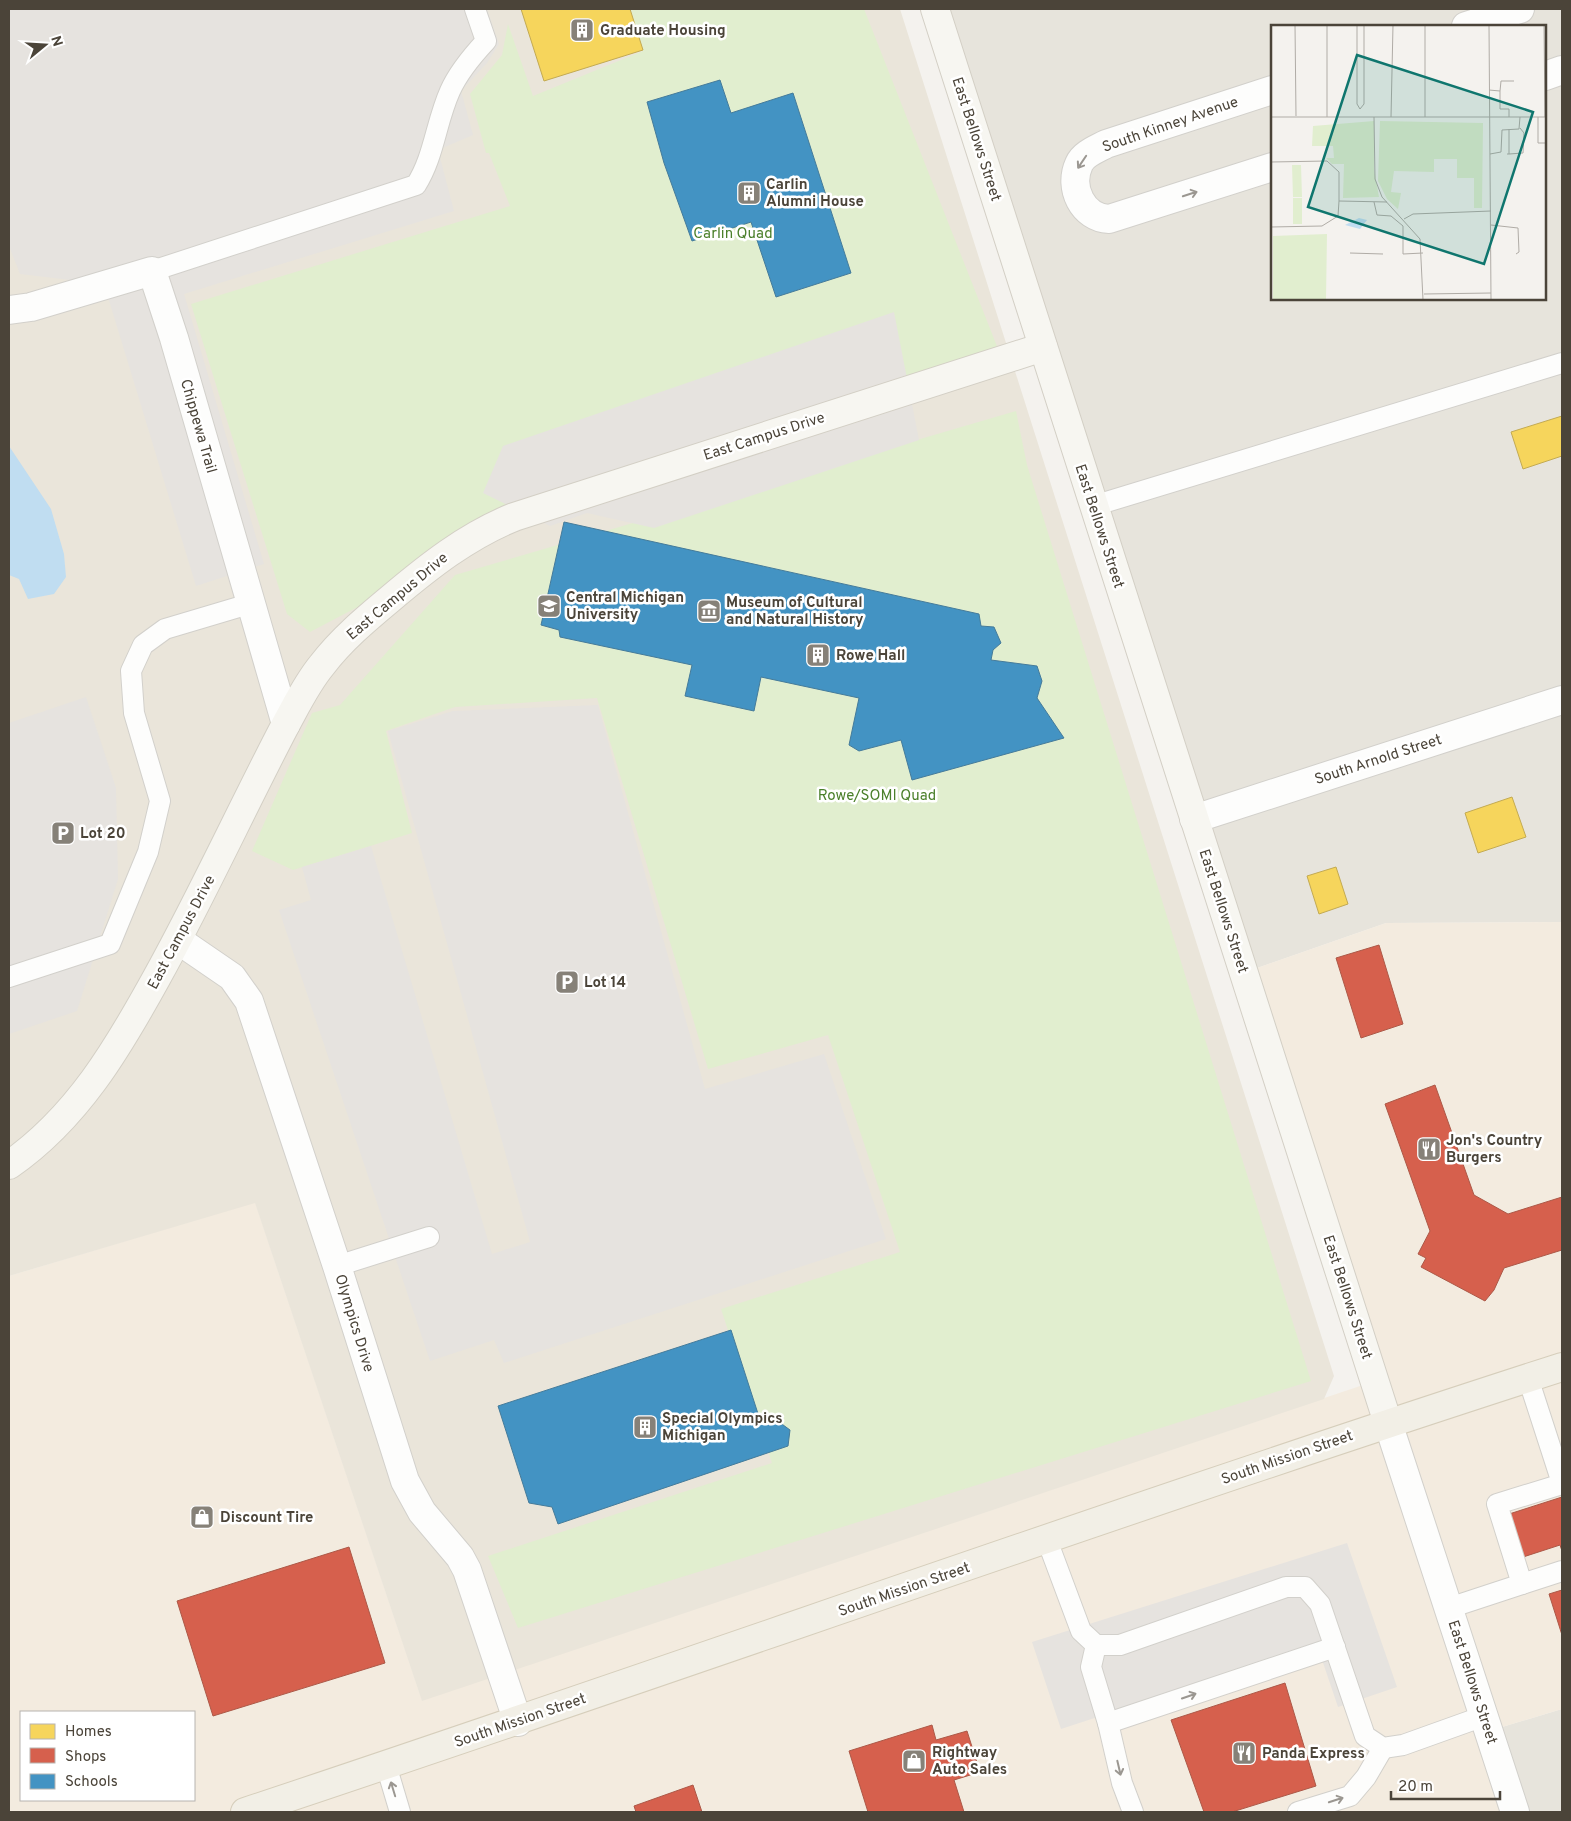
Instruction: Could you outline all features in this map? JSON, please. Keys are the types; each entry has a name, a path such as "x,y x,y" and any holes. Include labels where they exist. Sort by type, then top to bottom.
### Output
{"main road":[{"name":"South Mission Street","path":"245,1812 518,1722 1388,1423 1562,1367"}],"street":[{"name":"East Bellows Street","path":"935,9 1093,506 1515,1812"},
{"path":"1469,25 1520,9"},
{"path":"1546,76 1562,70"},
{"name":"South Kinney Avenue","path":"1271,90 1106,144 1093,151 1079,163 1076,180 1082,204 1087,212 1094,217 1109,219 1271,167"},
{"path":"9,310 31,307 152,271"},
{"name":"Chippewa Trail","path":"152,271 174,338 249,604 286,724"},
{"name":"East Campus Drive","path":"9,1165 41,1141 93,1083 133,1021 178,940 307,685 338,646 369,616 436,560 491,526 584,494 1044,347"},
{"name":"South Arnold Street","path":"1194,819 1562,700"},
{"name":"Olympics Drive","path":"178,940 232,977 249,1001 337,1266 405,1482 422,1512 460,1557 467,1570 518,1722"}],"lane":[{"path":"152,271 416,186 424,172 450,91 473,55 486,41 475,9"},
{"path":"1093,506 1562,363"},
{"path":"9,977 110,944 148,852 160,802 134,713 130,670 143,645 165,629 249,604"},
{"path":"337,1266 429,1237"},
{"path":"1522,1584 1497,1504 1562,1483 1528,1378"},
{"path":"1047,1540 1081,1631 1096,1645 1120,1645 1286,1587 1305,1587 1320,1604 1365,1736 1384,1748 1403,1745 1484,1716"},
{"path":"1448,1608 1562,1571"},
{"path":"1096,1645 1091,1667 1108,1723 1122,1783 1133,1812"},
{"path":"1108,1723 1335,1647"},
{"path":"1298,1812 1350,1796 1366,1777 1384,1748"},
{"path":"386,1766 400,1812"}],"shaded area":[{"name":"Central Michigan University","path":"9,9 900,9 1334,1376 1324,1399 422,1701 255,1203 9,1276"},
{"path":"9,9 487,9 499,44 487,63 461,91 473,135 438,150 454,211 184,294 264,564 196,586 104,284 20,274 9,246"},
{"path":"935,9 1562,9 1562,922 1386,923 1243,973"},
{"path":"894,312 919,440 654,528 587,513 550,526 483,493 503,446"},
{"name":"Lot 20","path":"86,697 116,788 118,879 77,1011 9,1034 9,723"},
{"name":"Lot 14","path":"598,705 705,1089 824,1054 886,1239 504,1363 494,1340 430,1361 279,910 311,900 302,867 371,846 492,1254 530,1242 388,731 453,711"},
{"path":"1562,922 1562,1709 1489,1731 1515,1812 9,1812 9,1276 255,1202 422,1700 1366,1384 1243,973 1386,923"},
{"path":"1347,1543 1397,1687 1338,1707 1317,1645 1061,1729 1032,1642"},
{"path":"1562,1709 1562,1812 1515,1812 1489,1731"}],"green space":[{"name":"Carlin Quad","path":"630,9 864,9 1002,359 556,503 310,632 287,614 191,304 510,206 489,153 486,153 470,94 502,55 508,24 533,96 643,51"},
{"name":"Rowe/SOMI Quad","path":"1016,411 1027,465 1311,1381 518,1628 488,1556 772,1463 721,1309 900,1252 828,1035 708,1069 597,698 455,707 386,731 412,833 293,870 252,851 312,713 340,705 455,575"}],"water":[{"path":"9,446 51,509 64,554 66,577 54,594 28,599 19,579 9,575"}],"building: Homes":[{"name":"Graduate Housing","path":"521,9 630,9 643,50 544,81"},
{"path":"1562,416 1562,456 1523,469 1511,432"},
{"path":"1512,797 1526,837 1478,853 1465,813"},
{"path":"1336,867 1348,904 1319,914 1307,876"}],"building: Shops":[{"path":"1379,945 1403,1024 1361,1038 1336,958"},
{"name":"Jon's Country Burgers","path":"1435,1085 1474,1195 1508,1214 1562,1197 1562,1250 1504,1268 1494,1290 1485,1301 1421,1267 1426,1258 1418,1254 1430,1231 1385,1104"},
{"path":"1562,1497 1562,1551 1560,1545 1517,1559 1503,1516"},
{"path":"349,1547 385,1663 213,1716 177,1601"},
{"path":"1562,1590 1562,1635 1549,1594"},
{"name":"Panda Express","path":"1285,1683 1316,1786 1232,1812 1204,1812 1171,1720"},
{"name":"Rightway Auto Sales","path":"932,1725 936,1740 967,1731 980,1772 954,1780 964,1812 868,1812 849,1751"},
{"path":"693,1785 702,1812 636,1812 634,1806"}],"building: Schools":[{"name":"Carlin Alumni House","path":"720,80 731,113 793,93 851,273 776,297 751,222 692,241 664,163 647,102"},
{"name":"Rowe Hall","path":"564,522 979,614 981,626 994,627 1001,643 993,650 991,660 1037,666 1042,681 1037,698 1064,738 912,780 901,740 859,751 849,745 859,698 761,677 754,711 685,696 692,665 560,637 559,630 541,625"},
{"name":"Special Olympics Michigan","path":"731,1330 761,1423 775,1419 790,1430 788,1446 558,1524 552,1507 529,1503 498,1406"}],"place":[{"name":"Graduate Housing","path":"582,30"},
{"name":"Carlin Alumni House","path":"749,193"},
{"name":"Central Michigan University","path":"549,606"},
{"name":"Museum of Cultural and Natural History","path":"709,611"},
{"name":"Rowe Hall","path":"818,655"},
{"name":"Lot 20","path":"63,833"},
{"name":"Lot 14","path":"567,982"},
{"name":"Jon's Country Burgers","path":"1429,1149"},
{"name":"Special Olympics Michigan","path":"645,1427"},
{"name":"Discount Tire","path":"202,1517"},
{"name":"Panda Express","path":"1244,1753"},
{"name":"Rightway Auto Sales","path":"914,1761"}]}
